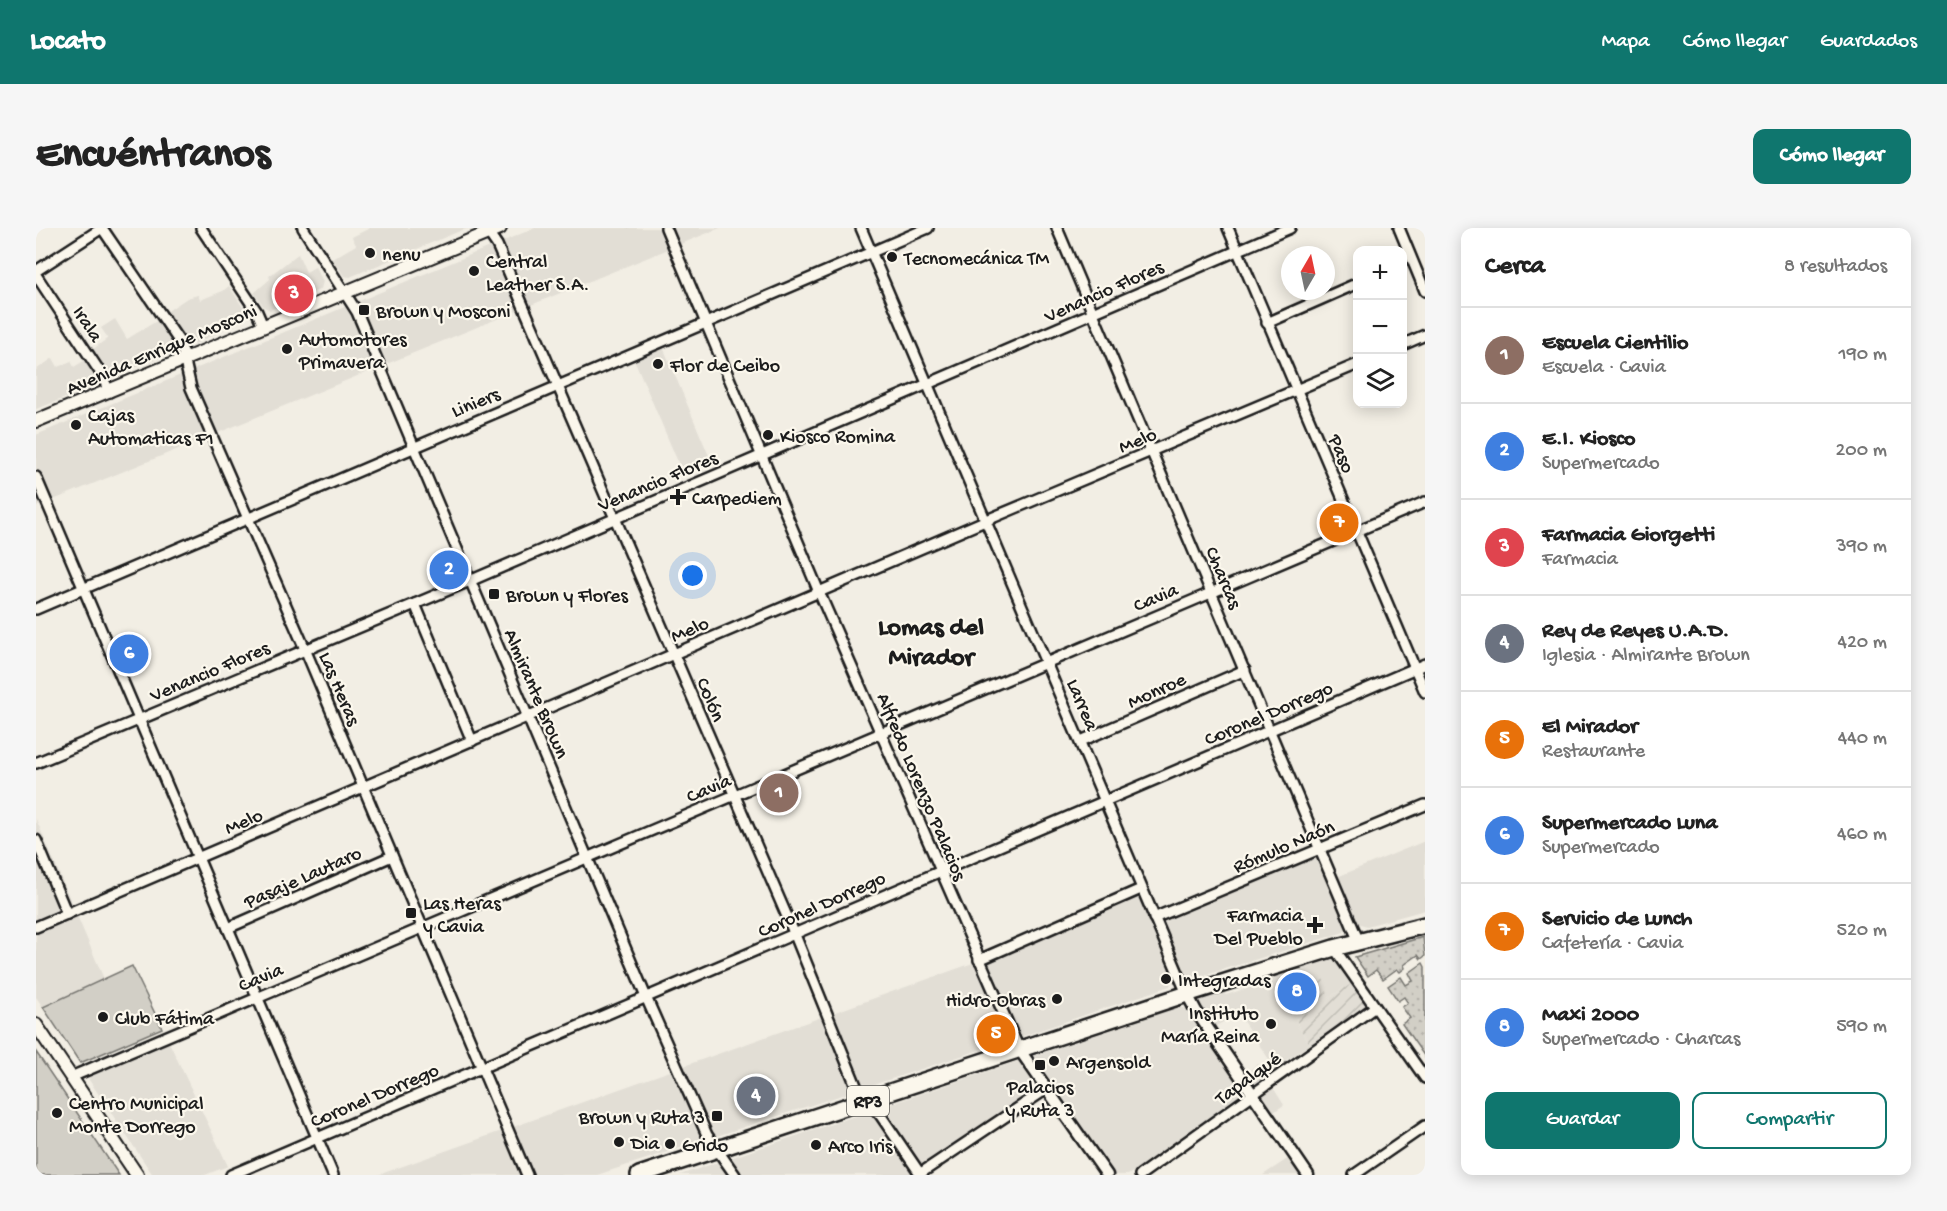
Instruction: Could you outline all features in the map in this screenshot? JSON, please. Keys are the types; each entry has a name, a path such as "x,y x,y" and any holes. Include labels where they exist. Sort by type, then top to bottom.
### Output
{"highway":[{"name":"RP3","path":"641,1175 1187,994 1334,948 1424,926"}],"main road":[{"name":"Avenida Enrique Mosconi","path":"36,421 492,230"},
{"path":"36,1025 136,1175"}],"street":[{"path":"36,273 102,228"},
{"name":"Las Heras","path":"102,228 181,344 183,361 191,388 305,649 527,1175"},
{"path":"201,228 257,312 263,326"},
{"name":"Almirante Brown","path":"303,228 357,312 646,997 717,1151 735,1175"},
{"name":"Alfredo Lorenzo Palacios","path":"666,228 819,592 1019,1049 1107,1175"},
{"name":"Larrea","path":"861,228 1187,994 1196,1011 1308,1175"},
{"name":"Liniers","path":"36,609 928,228"},
{"name":"Charcas","path":"1057,228 1359,942"},
{"name":"Paso","path":"1228,228 1425,692"},
{"name":"Venancio Flores","path":"36,763 415,604 1290,228"},
{"path":"1398,228 1403,246"},
{"name":"Colón","path":"492,230 795,936 857,1088 920,1175"},
{"path":"1407,261 1425,291"},
{"name":"Irala","path":"36,273 102,375 109,392"},
{"path":"1267,323 1353,285"},
{"path":"1407,343 1425,335"},
{"name":"Melo","path":"36,927 987,520 1353,366"},
{"path":"36,477 333,1175"},
{"name":"Cavia","path":"71,1077 1425,501"},
{"path":"415,604 472,741"},
{"name":"Coronel Dorrego","path":"231,1175 646,997 795,936 939,870 1105,802 1425,664"},
{"name":"Monroe","path":"1081,741 1245,670"},
{"name":"Rómulo Naón","path":"1154,918 1425,806"},
{"path":"36,840 67,914"},
{"name":"Pasaje Lautaro","path":"228,928 392,856"},
{"path":"979,960 1141,888"},
{"path":"1334,948 1424,1076"},
{"name":"Tapalqué","path":"1140,1175 1375,1007"},
{"path":"920,1175 1048,1088"},
{"path":"1354,1175 1425,1126"}],"shaded area":[{"path":"370,228 467,228 350,277 344,276 332,259 356,245 352,237"},
{"path":"535,228 720,228 36,507 36,435"},
{"path":"298,254 306,272 315,267 323,281 321,289 270,310 264,307 254,293 270,279 269,276"},
{"path":"229,286 246,312 244,319 193,345 185,343 166,312 187,298 198,295 200,300 223,291"},
{"path":"115,319 127,339 160,319 177,347 176,352 110,377 92,350 108,338 101,328"},
{"path":"663,347 712,463 684,476 634,359"},
{"path":"53,358 58,367 71,361 74,367 87,359 98,383 97,386 36,409 36,370"},
{"path":"36,819 104,979 43,1007 36,997"},
{"path":"1425,841 1425,910 1367,926 1357,923 1337,877"},
{"path":"1316,855 1320,858 1348,924 1344,932 1193,979 1182,976 1160,921 1164,916"},
{"path":"1127,898 1140,898 1173,978 1170,986 1020,1037 1016,1035 984,963 987,959"},
{"path":"1423,937 1425,956 1421,959 1418,955 1404,965 1405,968 1400,972 1397,969 1383,979 1376,970 1368,976 1355,957"},
{"path":"1331,956 1335,957 1354,982 1329,998 1293,1004 1298,1026 1310,1044 1275,1068 1238,1014 1212,1028 1197,1005 1198,1000 1223,992 1226,995 1268,981 1266,978"},
{"path":"973,963 1006,1033 1001,1043 597,1175 378,1175"},
{"path":"1423,963 1425,967 1425,1057 1402,1024 1410,1018 1402,1007 1408,1003 1404,997 1398,1001 1388,986 1401,977 1406,985 1413,981 1409,973"},
{"name":"Club Fátima","path":"132,966 162,1028 80,1063 43,1007"},
{"path":"1323,978 1329,998 1354,982 1369,1003 1366,1009 1312,1047 1298,1026 1293,1004 1305,1000 1301,984"},
{"path":"1179,1007 1190,1010 1244,1089 1245,1095 1128,1175 1113,1175 1050,1083 908,1175 680,1175"},
{"path":"167,1038 228,1166 205,1175 153,1175 89,1080 90,1074"},
{"name":"Centro Municipal Monte Dorrego","path":"36,1052 119,1175 36,1175"},
{"path":"1258,1064 1267,1077 1257,1083 1251,1083 1245,1074"},
{"path":"1272,1086 1284,1105 1269,1115 1259,1096"},
{"path":"1289,1158 1300,1175 1263,1175"}],"place":[{"name":"nenu","path":"370,253"},
{"name":"Tecnomecánica TM","path":"892,257"},
{"name":"Central Leather S.A.","path":"474,271"},
{"name":"Farmacia Giorgetti","path":"294,294"},
{"name":"Brown y Mosconi","path":"364,310"},
{"name":"Automotores Primavera","path":"287,349"},
{"name":"Flor de Ceibo","path":"658,364"},
{"name":"Cajas Automaticas F1","path":"76,425"},
{"name":"Kiosco Romina","path":"768,435"},
{"name":"Carpediem","path":"678,497"},
{"name":"Servicio de Lunch","path":"1339,523"},
{"name":"E.I. Kiosco","path":"449,570"},
{"name":"Brown y Flores","path":"494,594"},
{"name":"Supermercado Luna","path":"129,654"},
{"name":"Escuela Cientilio","path":"779,793"},
{"name":"Las Heras y Cavia","path":"411,913"},
{"name":"Farmacia Del Pueblo","path":"1315,925"},
{"name":"Integradas","path":"1166,979"},
{"name":"Maxi 2000","path":"1297,992"},
{"name":"Hidro-Obras","path":"1057,999"},
{"name":"Club Fátima","path":"103,1017"},
{"name":"Instituto María Reina","path":"1271,1024"},
{"name":"El Mirador","path":"996,1034"},
{"name":"Argensold","path":"1054,1061"},
{"name":"Palacios y Ruta 3","path":"1040,1065"},
{"name":"Rey de Reyes U.A.D.","path":"756,1096"},
{"name":"Centro Municipal Monte Dorrego","path":"57,1113"},
{"name":"Brown y Ruta 3","path":"717,1116"},
{"name":"Dia","path":"619,1142"},
{"name":"Grido","path":"670,1144"},
{"name":"Arco Iris","path":"816,1145"}],"district":[{"name":"Lomas del Mirador","path":"931,640"}]}
